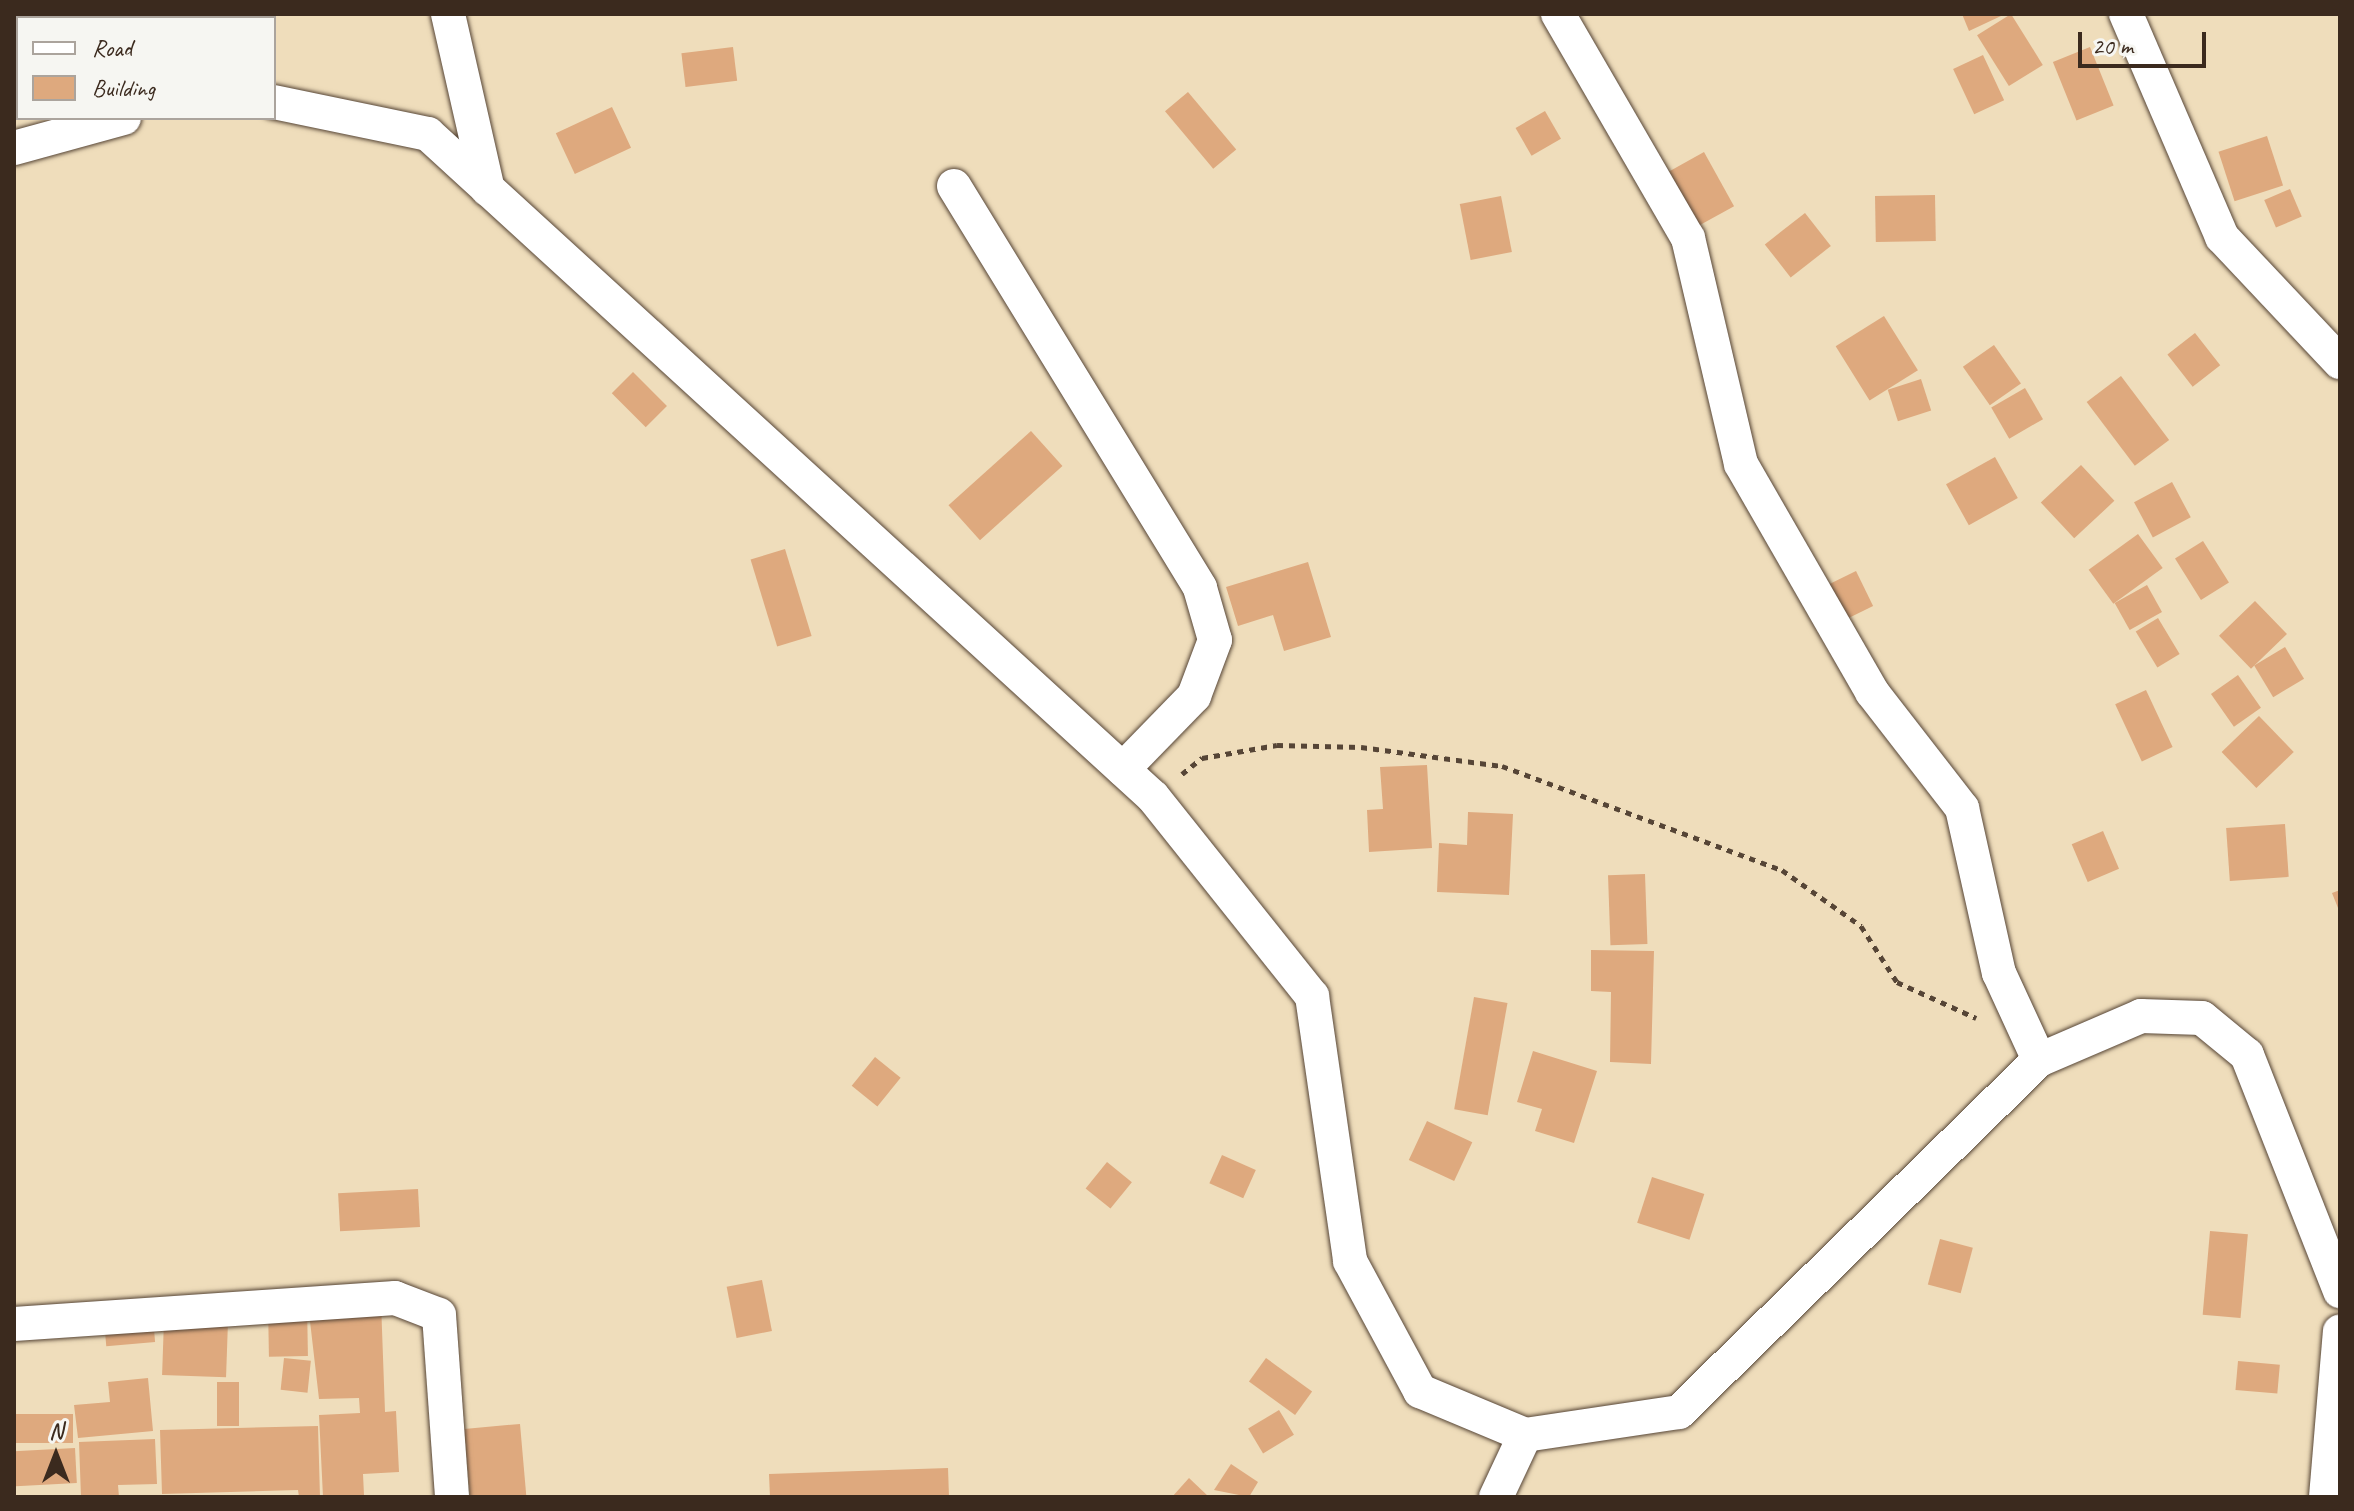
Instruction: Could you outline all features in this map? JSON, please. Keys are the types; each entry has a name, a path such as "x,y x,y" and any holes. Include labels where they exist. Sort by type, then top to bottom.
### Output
{"street":[{"path":"448,14 488,190"},
{"path":"1558,14 1688,238 1741,464 1872,692 1962,808 1999,973 2039,1060"},
{"path":"2126,14 2222,237 2340,362"},
{"path":"276,102 428,134 1153,797 1312,996 1350,1261 1420,1391 1525,1435 1679,1412 2039,1060 2141,1016 2202,1018 2247,1055 2340,1291"},
{"path":"14,148 117,120"},
{"path":"954,186 1200,588 1215,640 1194,696 1123,769"},
{"path":"14,1324 395,1298 424,1309 439,1315 446,1361 452,1497"},
{"path":"2326,1497 2340,1332"},
{"path":"1496,1497 1525,1435"}],"path":[{"path":"1153,797 1202,758 1277,745 1361,747 1502,766 1782,870 1861,926 1897,982 1959,1015 2024,1028"}],"building":[{"path":"1962,14 2000,14 2001,16 1969,31"},
{"path":"2011,14 2043,65 2009,86 1977,35"},
{"path":"733,47 737,81 686,87 681,53"},
{"path":"2090,47 2114,105 2077,120 2053,62"},
{"path":"1983,55 2004,100 1974,114 1953,69"},
{"path":"1188,92 1236,149 1213,169 1165,111"},
{"path":"612,107 631,148 575,174 556,133"},
{"path":"1545,111 1561,139 1532,156 1516,128"},
{"path":"2267,136 2283,185 2235,201 2218,152"},
{"path":"1704,152 1734,206 1699,226 1669,171"},
{"path":"2290,189 2302,217 2276,228 2264,200"},
{"path":"1935,195 1936,241 1876,242 1875,196"},
{"path":"1501,196 1512,252 1471,260 1460,204"},
{"path":"1805,213 1831,246 1791,277 1765,244"},
{"path":"1884,316 1918,370 1870,400 1836,346"},
{"path":"2195,333 2220,365 2193,387 2167,355"},
{"path":"1994,345 2021,384 1990,405 1963,367"},
{"path":"633,372 667,406 646,427 612,393"},
{"path":"2121,376 2169,440 2135,466 2087,402"},
{"path":"1921,379 1931,410 1898,421 1888,390"},
{"path":"2025,388 2043,419 2009,439 1991,408"},
{"path":"1031,431 1062,466 980,540 949,505"},
{"path":"1995,457 2018,498 1969,525 1946,484"},
{"path":"2081,465 2114,501 2074,538 2041,503"},
{"path":"2172,482 2191,517 2153,538 2134,502"},
{"path":"2138,534 2163,568 2113,604 2089,570"},
{"path":"2203,541 2229,583 2201,600 2175,558"},
{"path":"785,549 812,636 777,647 751,560"},
{"path":"1308,562 1331,637 1284,651 1273,615 1238,626 1226,587"},
{"path":"1856,571 1873,606 1843,621 1825,586"},
{"path":"2147,585 2162,612 2130,630 2115,603"},
{"path":"2255,601 2287,634 2251,669 2219,636"},
{"path":"2158,618 2180,654 2157,667 2136,631"},
{"path":"2285,647 2304,679 2273,697 2254,666"},
{"path":"2238,675 2261,708 2234,727 2211,694"},
{"path":"2146,690 2173,747 2142,761 2115,704"},
{"path":"2259,716 2294,752 2256,788 2222,752"},
{"path":"1427,765 1432,848 1369,852 1367,810 1383,809 1380,767"},
{"path":"1468,812 1513,814 1509,895 1437,892 1439,843 1467,845"},
{"path":"2285,824 2289,877 2230,881 2226,828"},
{"path":"2103,831 2119,869 2088,882 2072,844"},
{"path":"1645,874 1647,944 1610,945 1608,875"},
{"path":"2340,890 2340,913 2332,893"},
{"path":"1591,950 1654,951 1651,1064 1610,1062 1611,992 1591,991"},
{"path":"1474,997 1507,1003 1488,1115 1454,1109"},
{"path":"1533,1051 1597,1071 1574,1143 1535,1131 1542,1109 1517,1102"},
{"path":"875,1057 901,1078 877,1107 852,1086"},
{"path":"1427,1121 1472,1142 1454,1181 1409,1160"},
{"path":"1222,1155 1256,1170 1243,1198 1209,1183"},
{"path":"1107,1162 1132,1182 1110,1209 1086,1188"},
{"path":"1652,1177 1704,1194 1689,1240 1637,1223"},
{"path":"418,1189 420,1227 340,1231 338,1193"},
{"path":"2210,1231 2248,1234 2241,1318 2203,1315"},
{"path":"1940,1239 1973,1248 1961,1293 1928,1284"},
{"path":"762,1280 772,1331 737,1338 727,1287"},
{"path":"381,1302 385,1412 396,1411 399,1472 363,1474 364,1495 323,1497 319,1415 360,1413 359,1398 319,1399 308,1304"},
{"path":"307,1303 308,1356 269,1357 268,1304"},
{"path":"153,1318 155,1342 106,1346 104,1322"},
{"path":"164,1320 228,1322 226,1377 162,1375"},
{"path":"284,1358 311,1361 308,1393 281,1390"},
{"path":"1266,1358 1312,1392 1295,1415 1249,1381"},
{"path":"2238,1361 2280,1365 2277,1394 2235,1390"},
{"path":"148,1378 153,1431 78,1438 74,1405 110,1402 108,1382"},
{"path":"217,1382 239,1382 239,1426 217,1426"},
{"path":"1279,1410 1294,1435 1263,1453 1248,1429"},
{"path":"14,1414 73,1414 73,1443 14,1443"},
{"path":"520,1424 526,1497 470,1497 464,1429"},
{"path":"318,1426 320,1497 299,1497 298,1490 162,1494 160,1430"},
{"path":"155,1439 157,1484 118,1485 119,1497 81,1497 79,1442"},
{"path":"75,1448 77,1483 16,1486 14,1451"},
{"path":"1231,1464 1258,1482 1249,1497 1214,1490"},
{"path":"948,1468 949,1497 770,1497 769,1474"},
{"path":"1189,1478 1209,1497 1172,1497"}]}
